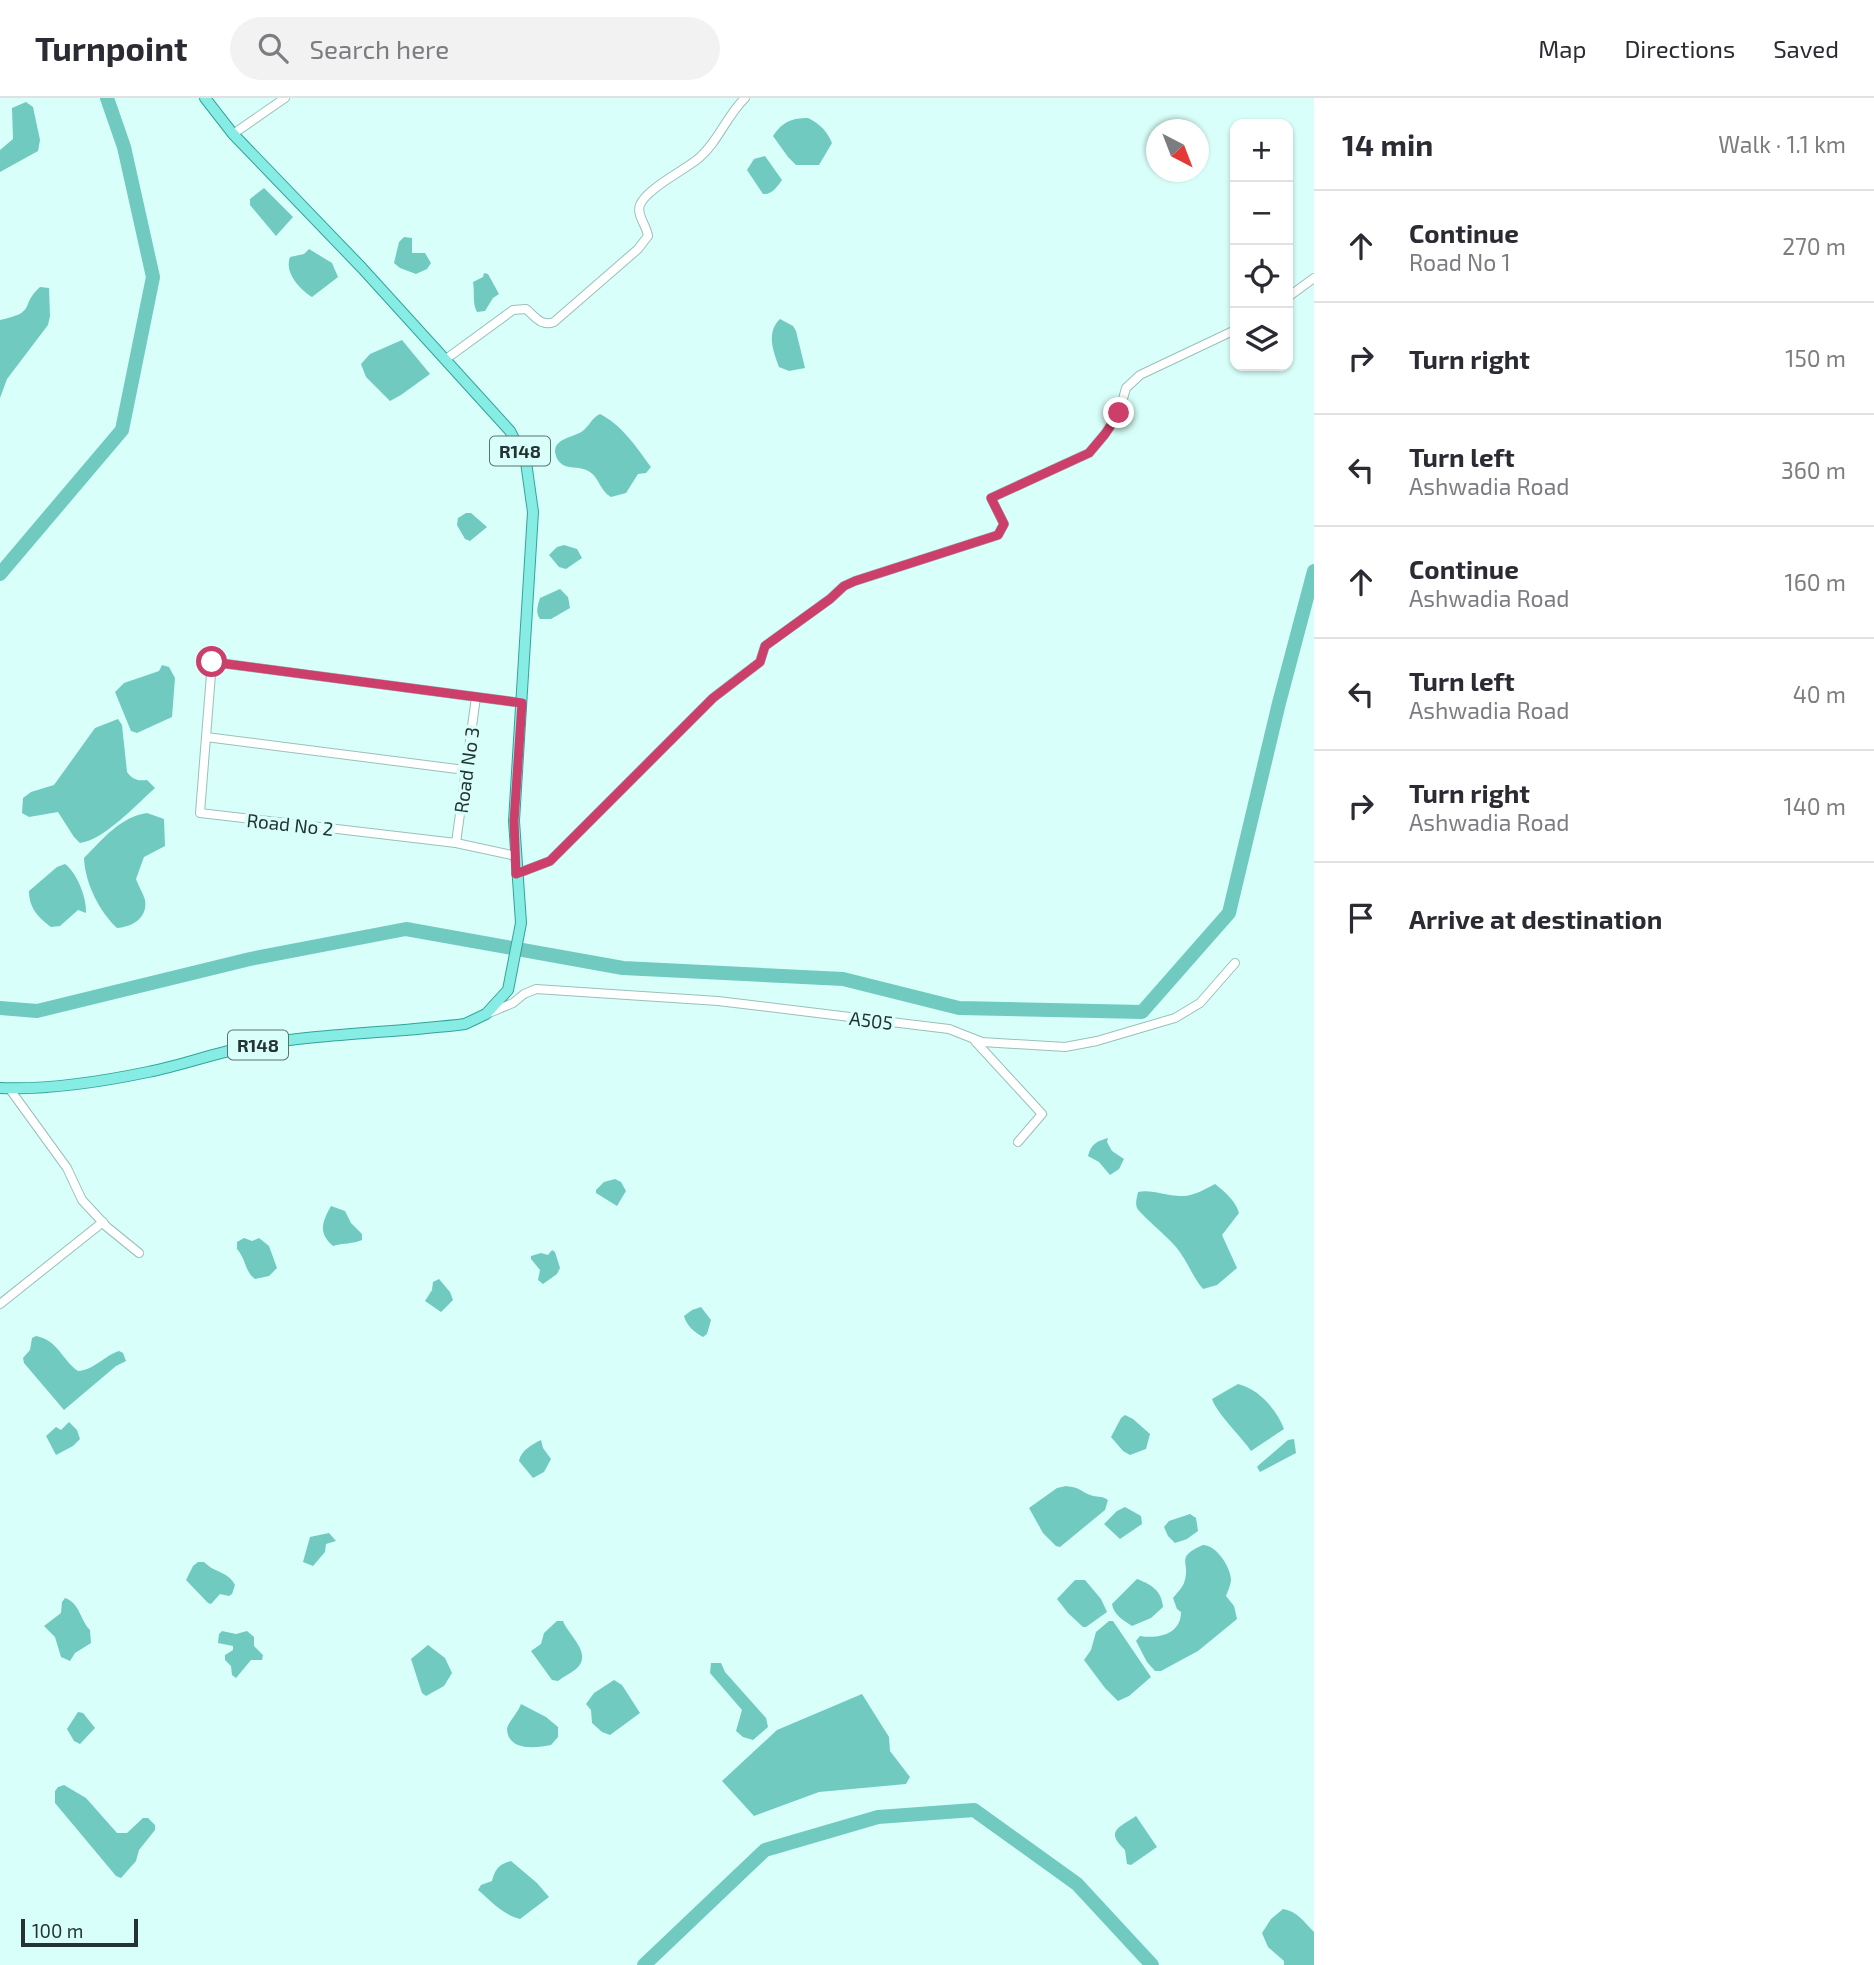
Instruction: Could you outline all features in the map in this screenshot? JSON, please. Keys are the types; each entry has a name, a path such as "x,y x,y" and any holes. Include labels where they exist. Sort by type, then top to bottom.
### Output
{"main road":[{"name":"R148","path":"4,1088 83,1083 150,1072 265,1044 465,1024 486,1014 508,990 521,923 514,821 533,512 526,462 510,431 446,359 233,134 205,98"}],"street":[{"path":"233,134 285,98"},
{"path":"446,359 513,310 526,309 541,323 554,323 645,242 648,236 640,214 640,205 648,195 702,156 745,98"},
{"path":"1293,293 1314,278"},
{"path":"516,874 550,861 713,698 760,662 765,646 844,586 998,535 1004,524 991,498 1089,453 1119,413 1126,388 1140,375 1230,332"},
{"path":"466,770 206,737 212,662 522,703"},
{"name":"Road No 3","path":"456,842 475,696"},
{"name":"Road No 2","path":"206,737 200,813 456,842"},
{"path":"456,842 516,856"},
{"name":"A505","path":"486,1014 513,1003 524,993 536,989 732,1003 949,1029 982,1042 1065,1047 1097,1041 1175,1018 1200,1003 1235,963"},
{"path":"973,1038 1042,1114 1018,1142"},
{"path":"4,1088 67,1168 82,1200 139,1253"},
{"path":"0,1304 103,1222"}],"water":[{"path":"26,102 33,107 40,140 38,151 0,172 0,150 13,139 12,108"},
{"path":"808,118 823,128 832,143 819,165 796,165 773,136 788,122"},
{"path":"765,156 782,180 772,192 763,194 747,170 754,159"},
{"path":"264,188 293,217 276,236 250,205 250,199"},
{"path":"404,237 412,238 412,253 425,253 431,263 427,269 416,274 394,263 399,242"},
{"path":"309,249 332,263 338,277 312,297 294,280 289,269 290,257 304,254"},
{"path":"484,273 488,274 499,294 485,311 477,312 473,282 483,277"},
{"path":"40,287 49,288 48,325 7,379 0,398 0,320 24,311"},
{"path":"780,319 793,326 796,331 805,368 789,371 779,367 772,336"},
{"path":"402,340 430,374 390,401 366,377 361,364 370,354"},
{"path":"600,414 622,431 651,467 646,473 638,474 626,493 611,497 604,492 590,472 563,465 555,450 560,441 581,432"},
{"path":"471,513 487,527 470,541 465,539 457,525 458,518"},
{"path":"564,545 577,549 582,558 566,569 559,567 549,555 557,547"},
{"path":"560,589 568,597 570,608 551,619 540,619 537,611 540,598"},
{"path":"162,665 169,667 175,678 172,717 137,733 131,731 115,692 124,683 159,671"},
{"path":"118,719 122,725 127,772 136,779 147,780 155,788 110,828 80,843 58,812 29,817 22,813 23,798 31,792 54,785 95,728"},
{"path":"147,813 164,819 165,846 144,857 136,879 145,900 144,912 128,926 117,928 94,896 84,858 120,824"},
{"path":"65,864 80,886 86,913 78,910 60,926 51,927 35,912 29,891 57,867"},
{"path":"1108,1138 1107,1142 1112,1151 1124,1159 1119,1169 1110,1175 1099,1162 1088,1156 1095,1144"},
{"path":"615,1179 621,1182 626,1191 617,1206 596,1193 604,1182"},
{"path":"1215,1184 1232,1200 1239,1213 1222,1235 1237,1268 1217,1285 1203,1289 1176,1247 1139,1211 1136,1200 1138,1192 1187,1196"},
{"path":"331,1206 345,1211 351,1223 362,1234 362,1240 333,1246 328,1241 323,1227"},
{"path":"244,1238 252,1241 259,1238 269,1246 277,1268 269,1276 255,1279 249,1273 237,1249 237,1242"},
{"path":"552,1250 560,1268 557,1274 543,1284 538,1280 540,1270 531,1256 541,1253 548,1255"},
{"path":"439,1279 453,1300 441,1312 425,1301 432,1290 433,1282"},
{"path":"701,1307 711,1320 707,1334 703,1337 691,1328 684,1316"},
{"path":"36,1336 49,1341 78,1371 89,1368 119,1351 123,1353 126,1361 116,1366 64,1410 24,1363 23,1358 30,1350 32,1338"},
{"path":"1238,1384 1253,1390 1266,1401 1284,1429 1251,1451 1212,1399"},
{"path":"1125,1415 1150,1434 1146,1449 1130,1455 1111,1437"},
{"path":"69,1422 77,1430 80,1439 56,1455 46,1436 56,1427 61,1430"},
{"path":"1294,1439 1296,1453 1260,1472 1257,1467 1260,1464 1288,1440"},
{"path":"541,1440 551,1459 544,1472 533,1478 519,1461 525,1451"},
{"path":"1066,1486 1108,1500 1105,1510 1060,1547 1043,1533 1029,1508 1057,1488"},
{"path":"1125,1507 1141,1516 1142,1524 1120,1539 1104,1524"},
{"path":"1190,1514 1196,1518 1198,1531 1175,1543 1164,1527 1169,1521"},
{"path":"329,1533 336,1541 326,1544 325,1552 313,1566 303,1562 310,1537"},
{"path":"1203,1545 1213,1548 1228,1568 1231,1581 1226,1596 1234,1606 1237,1619 1198,1651 1161,1671 1155,1671 1136,1641 1140,1636 1167,1634 1177,1626 1181,1612 1173,1598 1184,1583 1186,1557 1188,1553"},
{"path":"198,1562 204,1562 229,1577 235,1585 232,1594 220,1594 211,1604 208,1603 186,1580"},
{"path":"1137,1579 1155,1589 1163,1607 1151,1618 1132,1626 1117,1614 1112,1604"},
{"path":"1075,1580 1085,1580 1101,1599 1107,1612 1086,1627 1068,1613 1057,1599"},
{"path":"65,1598 74,1604 90,1630 91,1643 75,1653 70,1661 61,1657 55,1637 44,1626 61,1613"},
{"path":"557,1621 563,1621 582,1657 576,1669 558,1681 552,1680 531,1651 541,1644 544,1633"},
{"path":"1109,1621 1113,1621 1151,1677 1129,1696 1118,1701 1084,1660 1091,1650 1096,1632"},
{"path":"222,1631 236,1634 247,1631 254,1637 254,1646 263,1655 262,1660 251,1660 236,1678 225,1660 225,1655 233,1650 233,1646 218,1643"},
{"path":"428,1645 445,1658 452,1673 444,1686 426,1696 422,1693 411,1659"},
{"path":"711,1663 721,1663 725,1672 766,1718 768,1727 753,1740 736,1731 742,1710 710,1673"},
{"path":"614,1680 622,1685 640,1713 610,1735 592,1723 591,1710 586,1704 594,1693"},
{"path":"862,1694 889,1737 890,1751 910,1777 906,1784 819,1792 754,1816 722,1781 777,1730"},
{"path":"521,1704 546,1717 558,1727 558,1737 551,1745 524,1747 512,1742 507,1729"},
{"path":"78,1712 83,1713 95,1728 80,1744 74,1741 67,1729"},
{"path":"64,1785 86,1798 117,1833 127,1833 143,1818 148,1818 155,1825 155,1830 139,1850 136,1861 121,1878 116,1876 55,1803 55,1791"},
{"path":"1136,1816 1157,1847 1131,1865 1127,1864 1125,1850 1115,1834 1119,1827"},
{"path":"511,1861 549,1897 520,1919 503,1911 478,1890 481,1885 492,1881 501,1865"},
{"path":"1283,1909 1296,1915 1314,1932 1314,1965 1284,1965 1284,1961 1268,1947 1262,1933 1271,1919"}],"waterway":[{"path":"0,574 122,430 153,277 124,147 107,98"},
{"path":"0,1008 37,1011 250,959 406,929 623,968 843,979 959,1008 1142,1012 1229,913 1279,703 1314,571"},
{"path":"644,1965 765,1850 878,1817 974,1810 1077,1884 1152,1965"}],"route":[{"path":"212,662 522,703 514,821 516,874 550,861 713,698 760,662 765,646 790,626 830,599 844,586 855,581 998,535 1004,524 991,498 1089,453 1119,413"}]}
